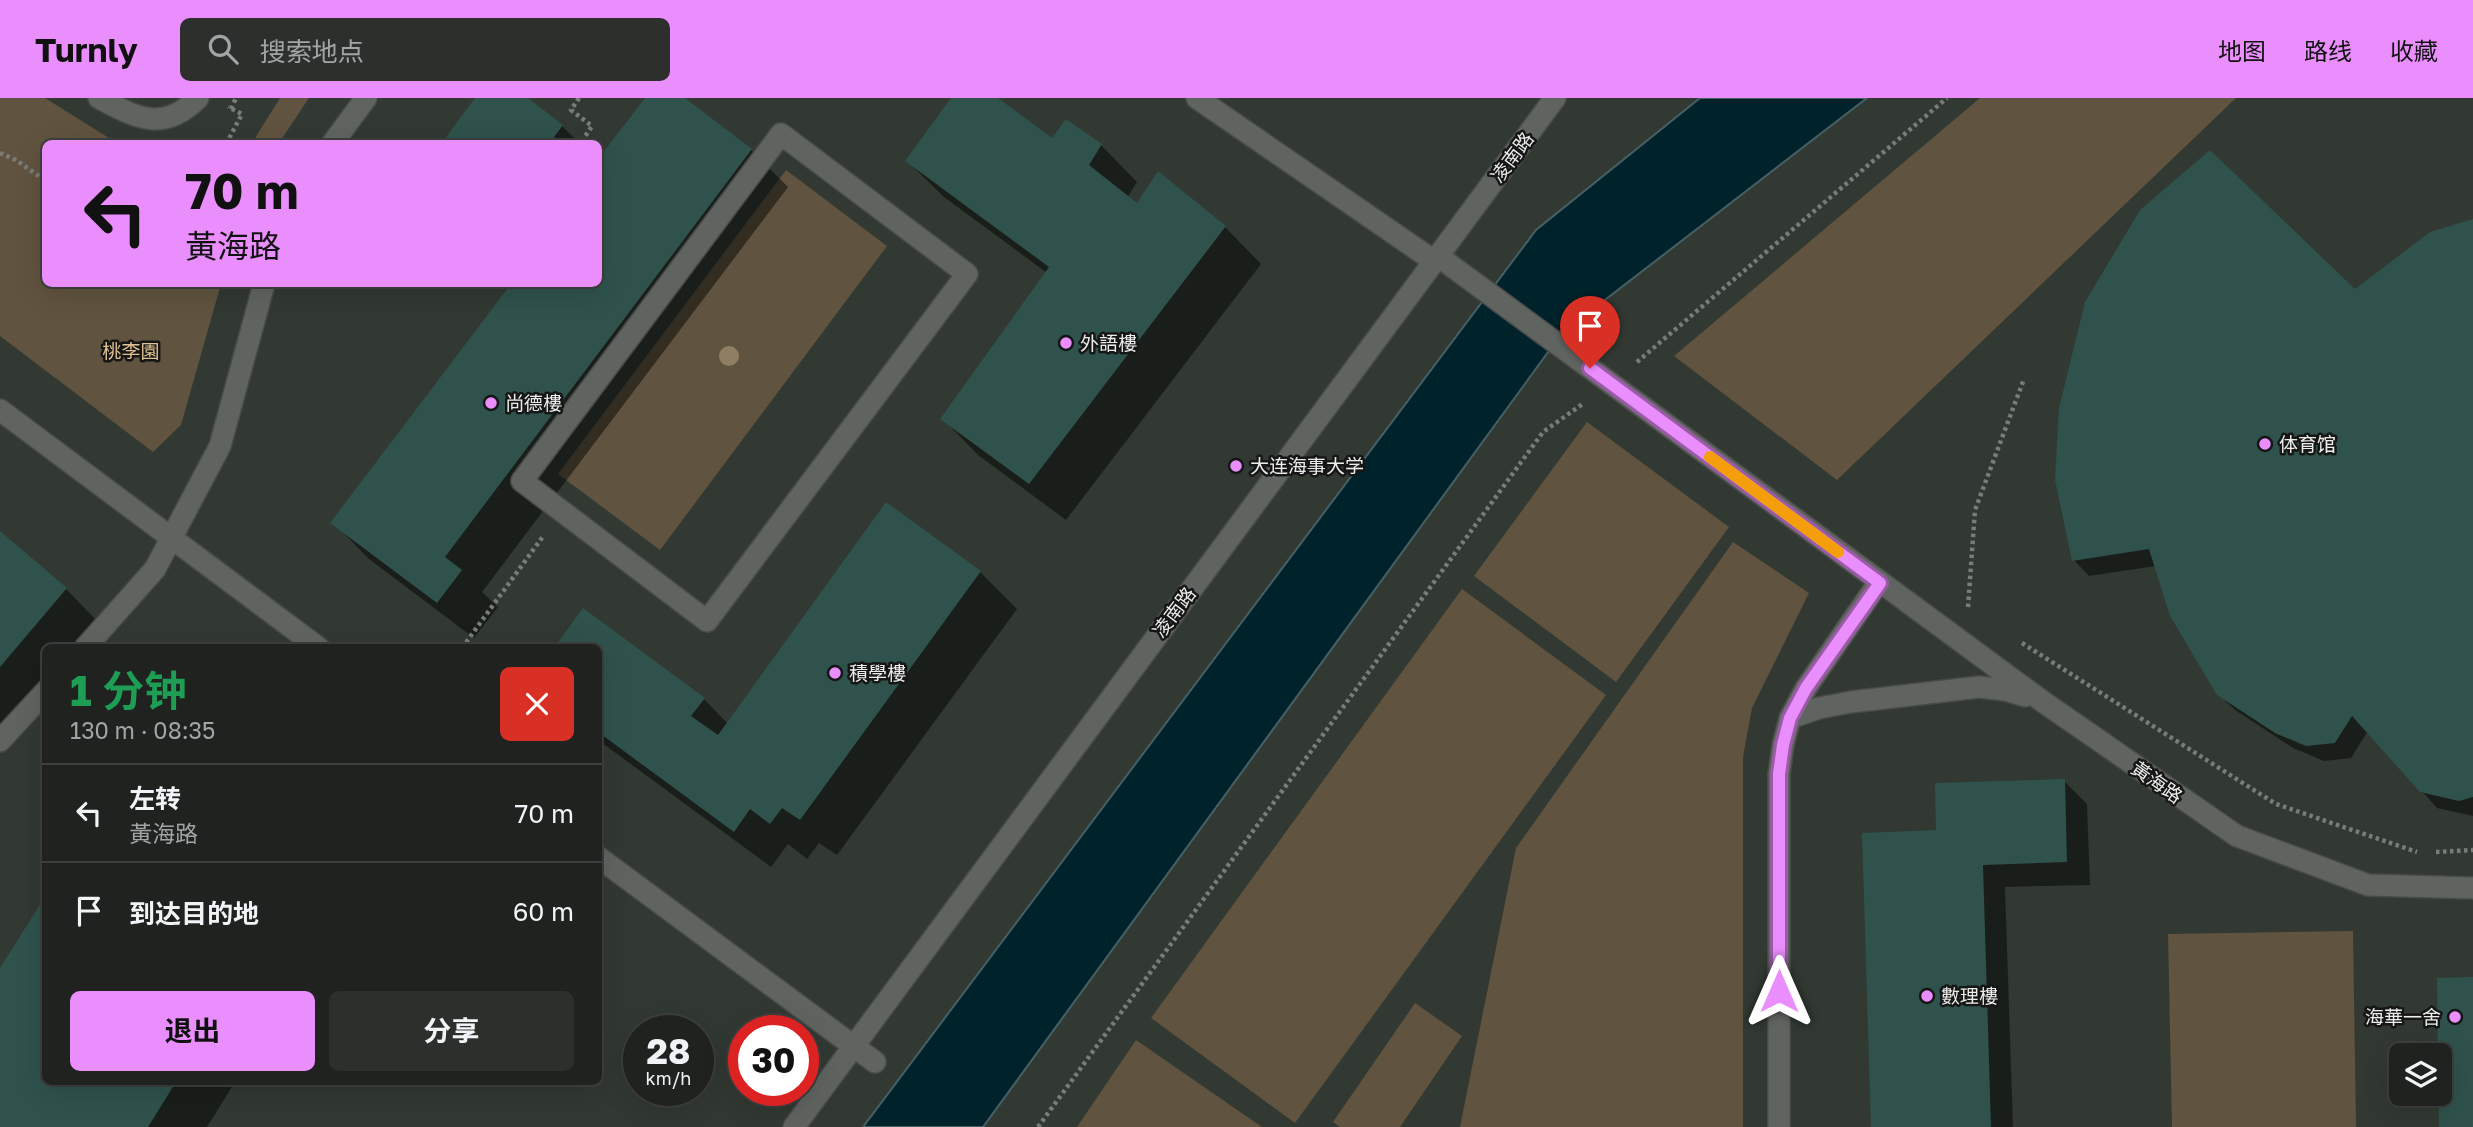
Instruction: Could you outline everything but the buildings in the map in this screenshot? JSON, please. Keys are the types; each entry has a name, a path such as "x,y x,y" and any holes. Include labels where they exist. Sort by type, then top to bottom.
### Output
{"street":[{"path":"99,98 133,116 151,120 167,118 186,110 198,98"},
{"path":"335,140 366,98"},
{"path":"1197,98 1436,259"},
{"name":"凌南路","path":"794,1127 1555,98"},
{"path":"781,134 967,274 707,621 561,511 522,481 781,134"},
{"name":"黃海路","path":"1436,259 1487,293 2042,701 2237,836 2368,885 2473,888"},
{"path":"89,644 156,569 220,446 263,287"},
{"path":"0,410 314,644"},
{"path":"1779,1127 1779,774 1783,745 1790,718 1806,688 1880,583"},
{"path":"1790,718 1819,708 1851,702 1979,687 2005,690 2042,701"},
{"path":"0,741 42,695"},
{"path":"602,860 875,1062"}],"path":[{"path":"231,108 236,98"},
{"path":"579,98 571,110 592,126 583,140"},
{"path":"1634,365 1947,98"},
{"path":"220,103 242,114 228,140"},
{"path":"0,153 16,160 42,178"},
{"path":"1957,601 1968,608 1975,510 2024,379"},
{"path":"1038,1127 1543,432 1587,401"},
{"path":"465,644 561,511"},
{"path":"2014,637 2276,804 2418,853"},
{"path":"2432,852 2473,850"}],"shaded area":[{"name":"大连海事大学","path":"0,98 2473,98 2473,1127 0,1127"}],"green space":[{"name":"桃李園","path":"0,98 45,98 112,140 42,140 42,287 220,287 181,425 153,452 0,336"},
{"path":"280,98 309,98 281,140 254,140"},
{"path":"1980,98 2236,98 1837,480 1674,356"},
{"path":"786,170 887,246 660,550 558,474"},
{"path":"1587,422 1729,527 1616,682 1474,576"},
{"path":"1733,542 1809,593 1752,708 1743,757 1743,1127 1460,1127 1516,848"},
{"path":"1462,589 1606,695 1295,1123 1151,1018"},
{"path":"2353,931 2356,1127 2172,1127 2168,934"},
{"path":"1415,1003 1462,1036 1400,1127 1340,1127 1333,1122"},
{"path":"1136,1040 1262,1127 1077,1127"}],"water":[{"path":"1700,98 1867,98 1562,333 983,1127 863,1127 1536,230"}],"slow traffic":[{"path":"1710,457 1838,552"}],"place":[{"name":"外語樓","path":"1066,343"},
{"name":"尚德樓","path":"491,403"},
{"name":"体育馆","path":"2265,444"},
{"name":"大连海事大学","path":"1236,466"},
{"name":"積學樓","path":"835,673"},
{"name":"數理樓","path":"1927,996"},
{"name":"海華一舍","path":"2455,1017"}],"route":[{"path":"1590,368 1880,583 1806,688 1790,718 1783,745 1779,774 1779,991"}]}
